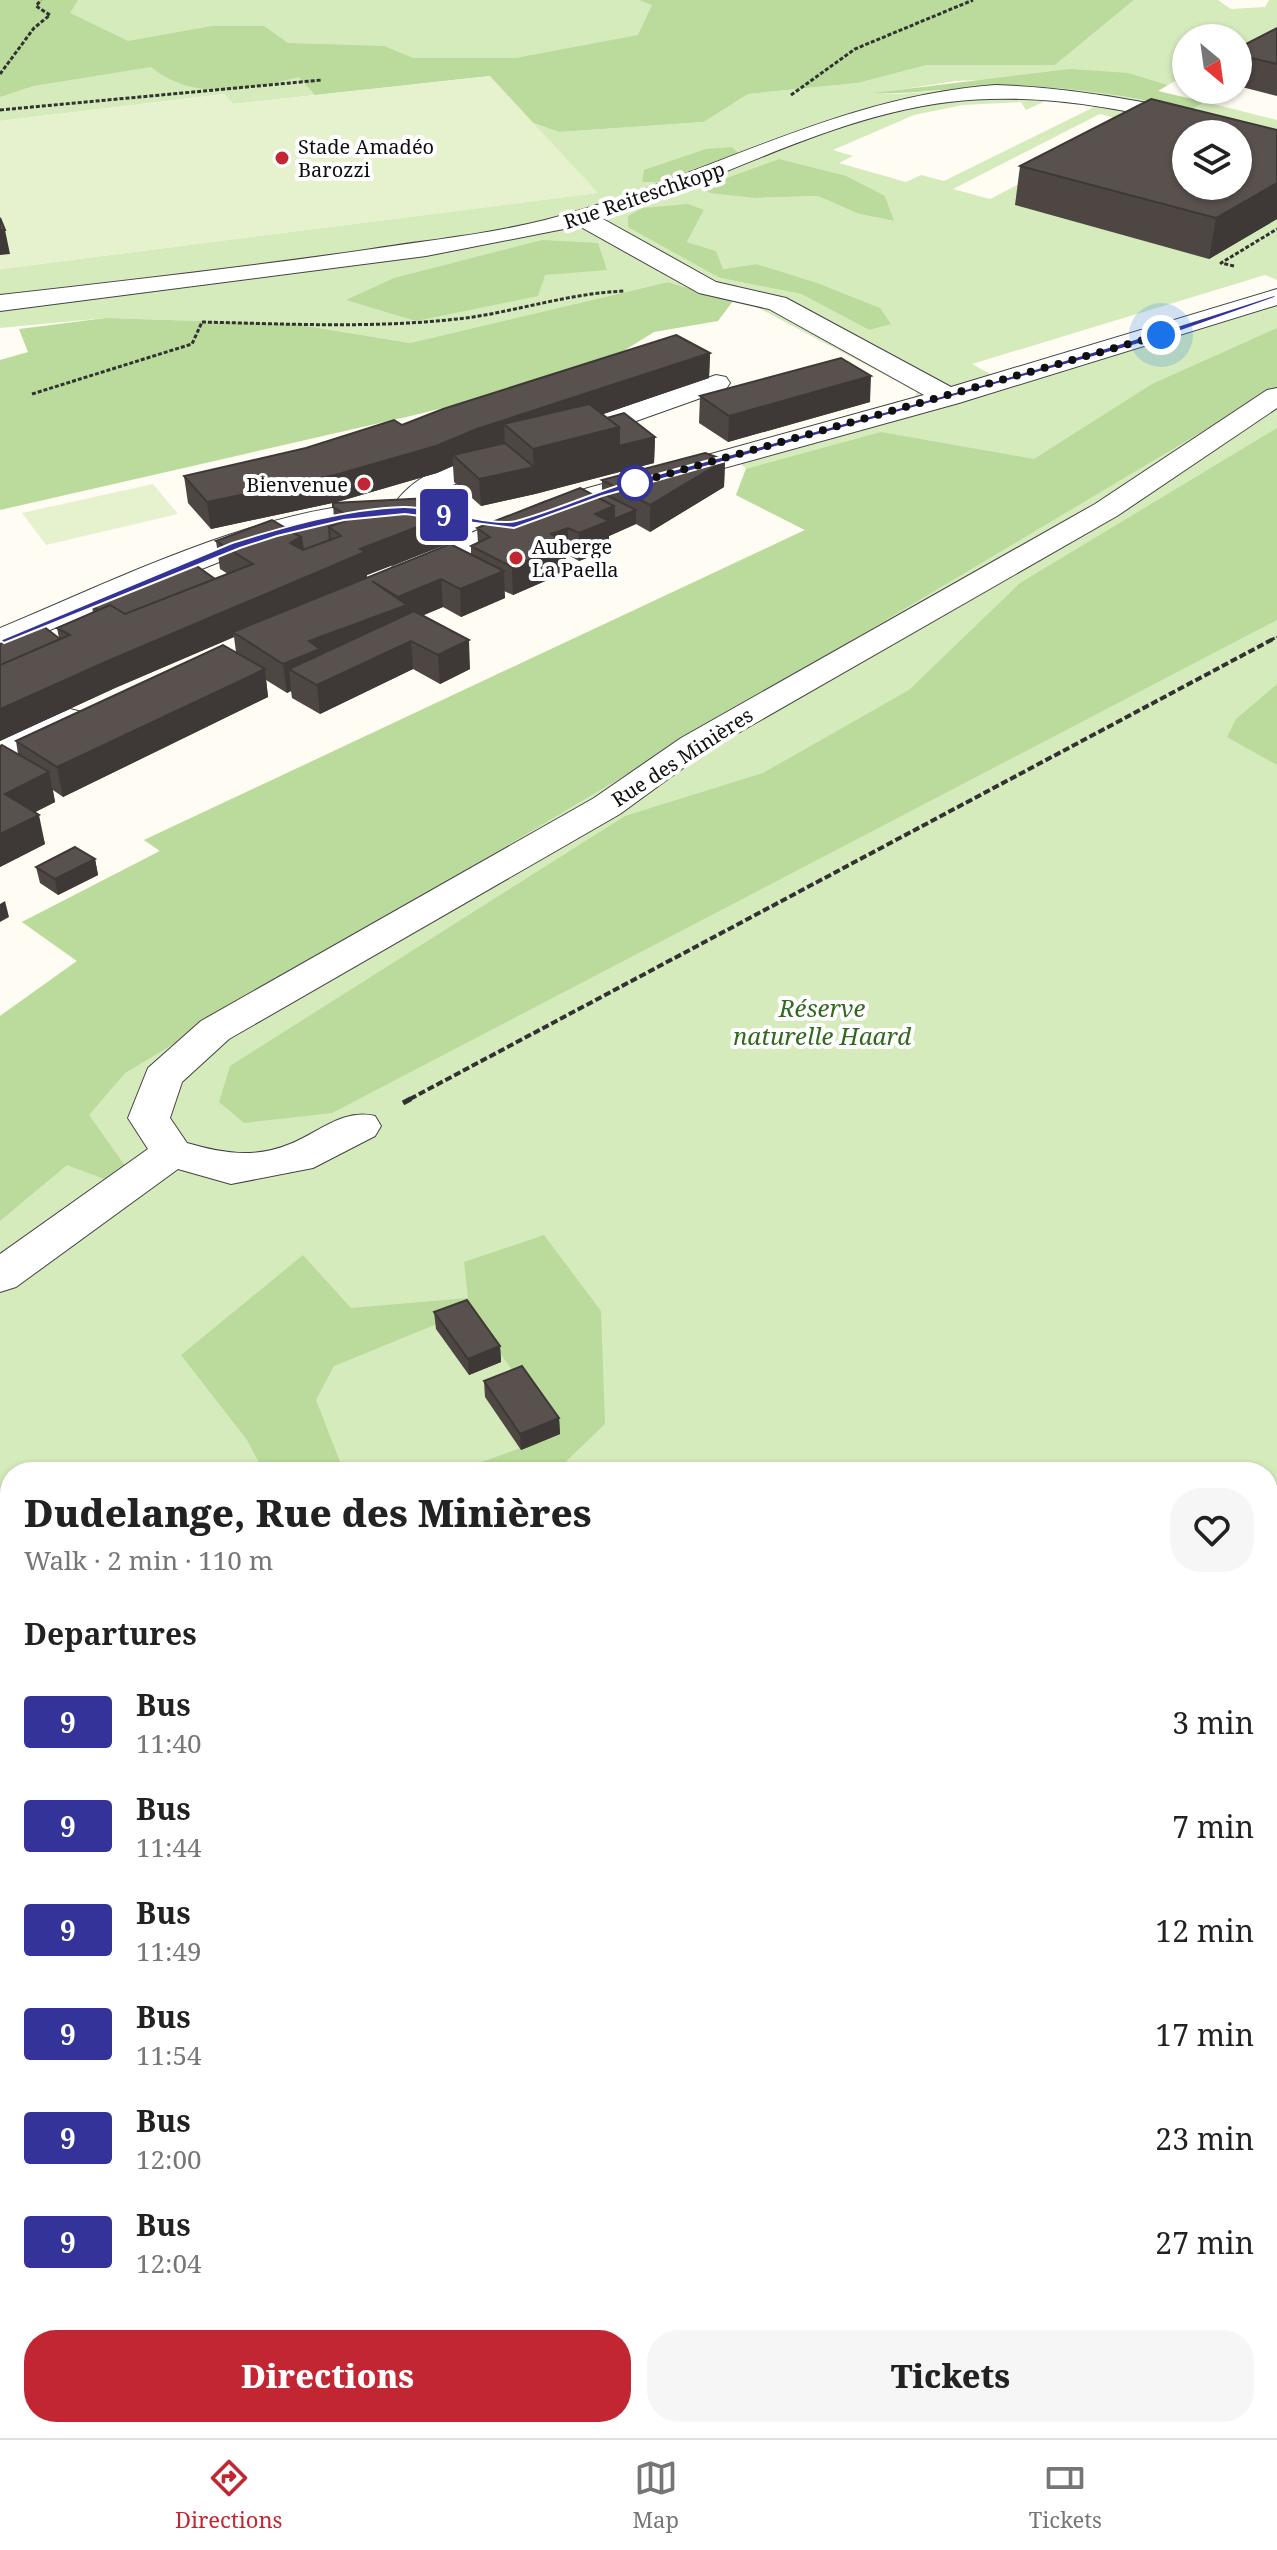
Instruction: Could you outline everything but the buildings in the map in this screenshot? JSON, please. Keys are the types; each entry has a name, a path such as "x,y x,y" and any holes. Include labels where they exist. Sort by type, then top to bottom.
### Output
{"street":[{"name":"Rue Reiteschkopp","path":"0,303 270,271 503,237 583,218 904,103 986,93 1047,93 1120,102 1277,140"},
{"path":"583,218 708,288 777,303 949,397"},
{"path":"369,588 514,525 598,494 949,397 1161,335 1277,297"},
{"path":"434,514 413,495 431,483 716,383"},
{"name":"Rue des Minières","path":"172,1153 149,1118 163,1077 215,1030 607,806 706,737 1106,510 1277,396"},
{"path":"0,640 236,545 344,517 434,514 514,525"},
{"path":"0,753 95,707"},
{"path":"0,1276 172,1153 231,1170 298,1158 360,1126"}],"path":[{"path":"0,74 34,28 50,15 36,6 41,0"},
{"path":"762,154 747,147 747,140 805,82 855,49 973,0"},
{"path":"0,110 322,80"},
{"path":"1235,267 1221,263 1277,229"},
{"path":"32,394 192,344 202,322 295,324 451,319 558,300"},
{"path":"360,1126 1277,637"}],"green space":[{"path":"0,0 1052,0 490,76 233,104 224,94 0,121"},
{"path":"0,0 78,0 70,13 128,41 212,26 264,26 288,43 384,46 413,58 516,58 638,35 652,5 639,0 1134,0 1055,65 927,65 858,83 748,94 704,122 559,132 531,122 489,76 315,95 299,77 242,89 204,89 168,78 151,67 33,86 0,97"},
{"name":"Réserve naturelle Haard","path":"1134,0 1218,0 1231,9 1265,7 1269,0 1277,0 1277,29 1252,42 1252,24 1172,24 1172,83 1168,85 1129,73 956,81 878,93 1009,86 1062,89 1139,99 1191,110 1202,104 1213,104 1277,120 1277,171 1252,147 1252,120 1172,120 1172,140 1016,205 1277,219 1277,280 1265,275 972,364 1003,381 1277,297 1277,1462 0,1462 0,1016 77,961 22,922 160,851 144,840 805,530 736,495 746,469 733,456 909,409 917,392 755,306 668,282 410,343 295,324 106,318 0,328 0,269 596,193 531,122 559,132 704,122 748,94 858,83 927,65 1055,65","holes":["1048,100 1096,106 944,181 921,175 906,182 839,163 853,156 833,150 914,115 963,105 1021,102 1026,110","1100,114 1136,124 990,199 953,189","703,186 885,196 893,221 859,214 818,196 755,198","704,210 687,242 715,251 723,269 756,264 879,308 869,330 801,294 720,278 629,216"]},
{"path":"1070,69 1129,73 1168,85 1158,91 1172,94 1172,104 1202,104 1191,110 1114,95 1037,87 873,93"},
{"name":"Stade Amadéo Barozzi","path":"490,76 598,193 0,269 0,121 225,94 233,104"},
{"path":"732,147 738,153 658,182 642,182 644,170 706,149"},
{"path":"779,159 846,176 885,196 894,221 859,214 818,196 755,198 710,193 702,187"},
{"path":"688,204 704,210 687,242 716,251 723,269 756,264 817,283 880,308 891,324 869,330 801,294 720,278 628,227 628,216 642,208"},
{"path":"542,240 598,243 607,270 545,275 538,296 416,321 346,300 394,278"},
{"path":"668,282 733,301 718,321 654,332 595,369 415,415 0,510 0,360 28,352 19,329 106,318 295,324 410,343"},
{"path":"1277,328 1277,387 125,1073 89,1115 128,1170 112,1182 67,1165 0,1221 0,1016 77,961 22,922 160,851 144,840 805,530 736,495 746,469 881,432 1034,459 1152,384"},
{"path":"1277,428 1277,620 332,1113 244,1123 219,1102 230,1066 625,816 763,773 909,690 1020,583"},
{"path":"153,484 178,514 46,545 22,513"},
{"path":"1277,684 1277,765 1227,737 1236,719"},
{"path":"544,1235 601,1311 605,1424 565,1462 482,1462 559,1434 469,1311 334,1366 316,1400 340,1462 259,1462 247,1440 181,1355 303,1255 351,1308 468,1298 464,1262"}],"bus line":[{"name":"9","path":"0,640 236,545 274,534 344,517 405,510 514,525 598,494 872,419 1161,335 1277,297"}],"place":[{"name":"Stade Amadéo Barozzi","path":"282,158"},
{"name":"Bienvenue","path":"364,484"},
{"name":"Auberge La Paella","path":"516,558"}],"route":[{"path":"635,483 625,486 872,419 1161,335"}]}
